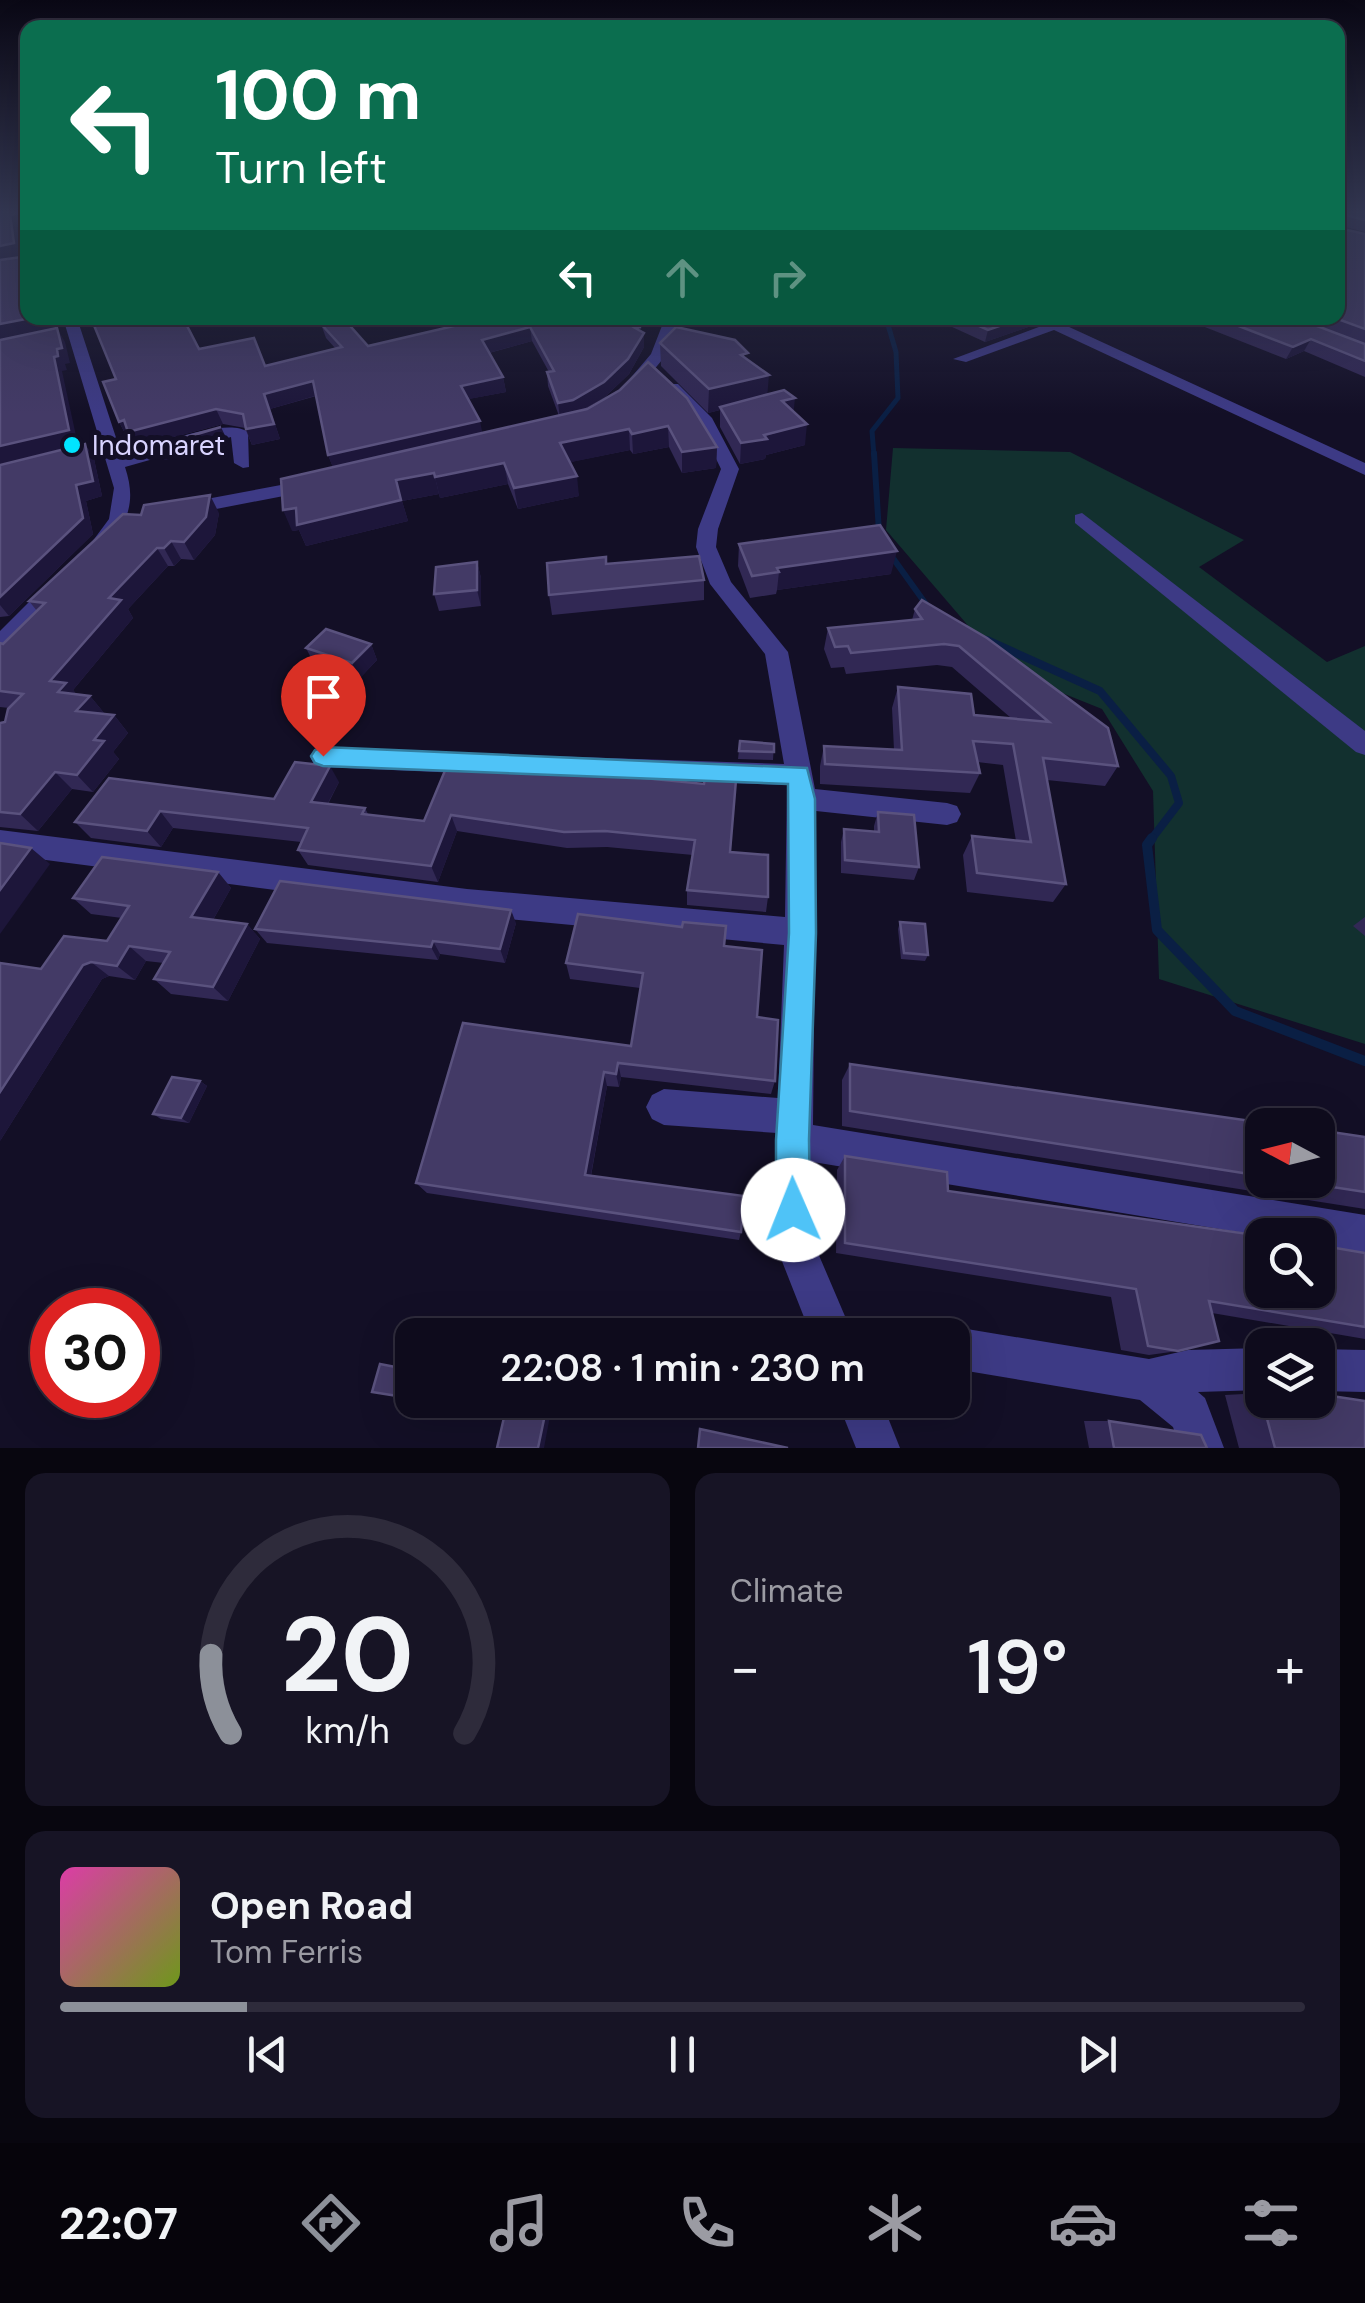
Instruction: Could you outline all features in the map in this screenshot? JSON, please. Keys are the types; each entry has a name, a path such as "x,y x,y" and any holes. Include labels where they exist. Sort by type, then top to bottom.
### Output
{"street":[{"path":"614,406 658,355 669,325"},
{"path":"961,359 1054,325 1365,470"},
{"path":"67,328 106,454 138,516"},
{"path":"648,368 715,420 730,469 708,528 706,547 712,567 735,603 776,652 801,787 802,933 793,1128 796,1246 825,1318"},
{"path":"106,454 220,432 239,432 243,463"},
{"path":"0,644 82,562 138,516 328,482"},
{"path":"1082,519 1365,745"},
{"path":"323,756 511,765 801,787 947,814"},
{"path":"0,842 466,902 802,933"},
{"path":"664,1107 1365,1234"},
{"path":"970,1351 1149,1380 1188,1371 1245,1369"},
{"path":"1335,1370 1365,1371"},
{"path":"1149,1380 1190,1413 1202,1448"},
{"path":"866,1418 878,1448"}],"green space":[{"path":"893,448 1070,452 1244,540 1199,567 1327,662 1365,646 1365,1044 1159,979 1153,791 1102,709 1007,671 886,530"}],"building":[{"path":"0,279 20,279 20,320 0,324"},
{"path":"1345,279 1365,279 1365,329 1345,322"},
{"path":"94,325 187,325 199,349 254,338 265,366 342,347 322,325 349,325 368,346 458,325 632,325 641,327 635,328 644,333 628,359 604,382 573,400 558,403 547,372 554,371 530,327 482,340 503,377 461,386 480,421 328,455 313,381 264,394 274,424 246,429 243,414 216,409 128,432 124,420 119,422 103,382 116,379"},
{"path":"977,325 1003,325 988,330"},
{"path":"1236,325 1315,325 1365,344 1365,361 1311,339 1293,347"},
{"path":"676,327 735,340 748,353 741,355 769,375 709,389 660,343"},
{"path":"57,328 62,348 57,349 58,356 54,357 69,430 0,446 0,340"},
{"path":"648,362 687,398 717,447 682,452 668,426 632,434 629,429 560,443 577,476 514,488 504,463 435,477 434,473 396,480 401,500 297,525 296,508 283,510 281,479 587,409 620,390"},
{"path":"784,390 795,398 782,401 807,424 764,435 767,439 741,443 720,407"},
{"path":"221,427 194,435 194,441 156,445"},
{"path":"85,444 93,481 76,485 83,518 0,597 0,465"},
{"path":"210,495 206,517 184,542 171,541 164,548 157,548 109,598 121,600 50,681 66,683 58,692 90,696 76,711 114,715 94,740 104,741 77,775 55,772 20,814 0,812 0,723 5,722 8,709 23,694 0,691 0,643 45,603 29,601 123,514 141,515 144,505"},
{"path":"880,525 897,551 777,568 779,572 752,576 739,544"},
{"path":"699,556 704,580 549,595 547,563 606,557 606,564"},
{"path":"477,562 477,590 434,594 436,567"},
{"path":"922,600 987,638 1108,728 1118,766 1043,758 1066,884 977,873 972,836 1031,842 1013,744 973,741 980,773 825,764 824,746 902,750 898,687 971,694 974,715 1049,722 959,646 851,653 848,646 835,647 828,628 922,619 915,609"},
{"path":"326,629 371,644 352,663 306,648"},
{"path":"740,741 774,744 774,752 739,751"},
{"path":"449,761 582,764 580,772 704,784 705,777 736,780 730,852 768,855 768,897 687,890 695,840 605,831 564,832 451,815 431,866 298,850 308,828 160,811 147,831 75,822 109,778 274,799 295,762 330,766 311,802 365,808 362,814 424,821"},
{"path":"878,812 914,815 919,867 845,860 844,829 879,832"},
{"path":"0,843 31,848 0,890"},
{"path":"102,857 218,872 191,917 247,924 213,987 154,979 170,952 129,946 117,966 91,962 83,965 0,1092 0,963 41,969 64,936 107,941 129,906 73,898"},
{"path":"280,881 511,910 500,949 433,941 431,947 255,929"},
{"path":"578,914 682,927 683,922 726,926 724,946 762,950 757,1017 778,1020 775,1081 618,1063 616,1074 604,1072 585,1175 744,1196 741,1232 416,1183 463,1023 631,1046 643,973 566,963"},
{"path":"900,922 925,924 928,955 904,953"},
{"path":"850,1064 1245,1120 1245,1173 850,1111"},
{"path":"172,1077 200,1081 181,1118 153,1114"},
{"path":"1335,1133 1365,1137 1365,1192 1335,1187"},
{"path":"845,1156 947,1172 948,1191 1245,1234 1245,1307 1209,1301 1219,1341 1178,1351 1148,1346 1136,1289 845,1243"},
{"path":"1335,1248 1365,1253 1365,1327 1251,1308 1335,1308"},
{"path":"380,1364 395,1367 395,1396 372,1392"},
{"path":"1335,1397 1365,1401 1365,1448 1275,1448 1267,1418 1335,1418"},
{"path":"504,1418 544,1418 538,1448 497,1448"},
{"path":"1109,1421 1201,1435 1207,1448 1114,1448"},
{"path":"700,1429 788,1448 698,1448"}],"waterway":[{"path":"874,456 872,431 898,398 896,352 888,325"},
{"path":"874,453 879,532"},
{"path":"890,554 928,607"},
{"path":"987,640 1100,691 1171,776 1179,803 1150,841"},
{"path":"1152,838 1147,845 1157,930 1235,1011 1365,1061"}],"place":[{"name":"Indomaret","path":"72,445"}],"route":[{"path":"323,756 799,775 803,799 802,933 792,1140 793,1210"}]}
